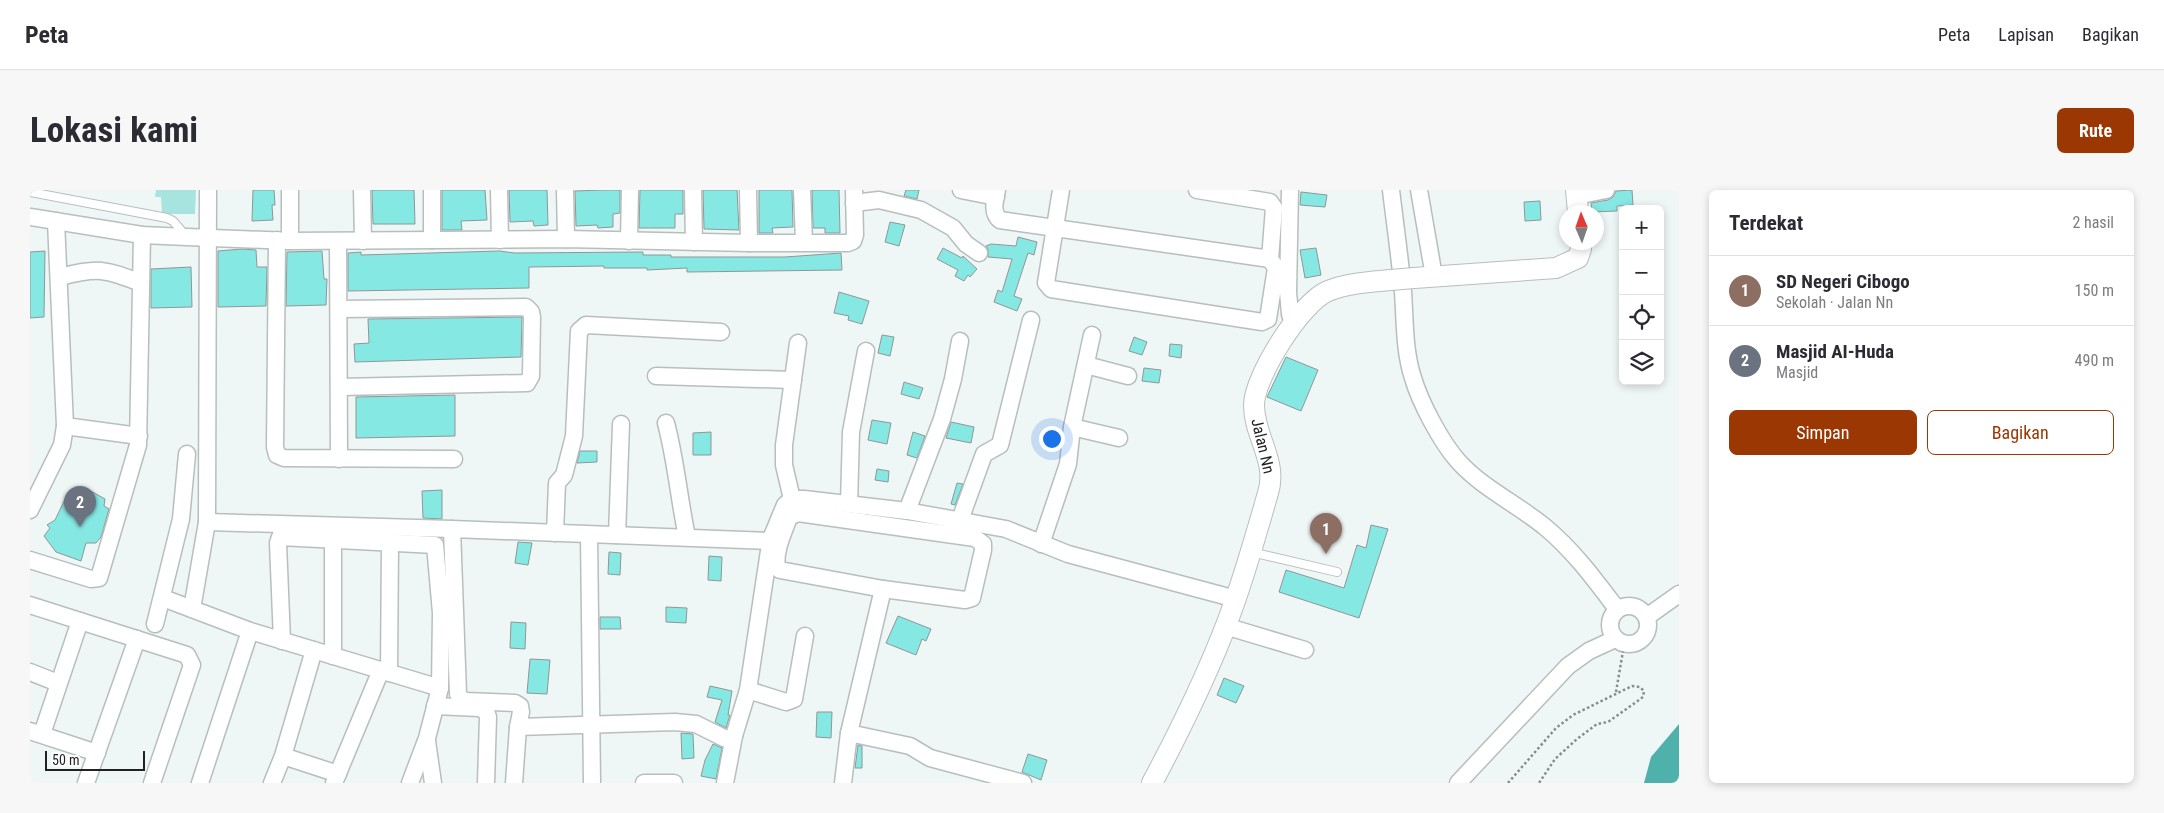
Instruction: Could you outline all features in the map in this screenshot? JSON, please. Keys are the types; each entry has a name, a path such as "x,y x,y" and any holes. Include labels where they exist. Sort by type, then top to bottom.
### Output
{"street":[{"path":"192,609 207,522 208,190"},
{"path":"290,190 284,241 275,451 277,455 284,458 454,460"},
{"path":"362,190 363,241"},
{"path":"432,190 432,240"},
{"path":"499,190 500,240"},
{"path":"565,190 566,239"},
{"path":"628,241 630,190"},
{"path":"693,190 694,242"},
{"path":"748,190 749,243"},
{"path":"802,190 804,242"},
{"path":"961,190 996,193 994,212 1000,220 1270,259"},
{"path":"1061,190 1046,283 1051,289 1265,321 1268,319 1276,268 1270,259 1274,208 1270,202 1197,190"},
{"path":"1290,190 1288,292 1293,324"},
{"path":"1391,190 1407,350 1413,378 1441,438 1458,461 1481,483 1540,523 1579,560 1617,610"},
{"path":"1420,190 1432,265"},
{"path":"1577,199 1606,190"},
{"path":"30,217 142,235 284,241 566,239 749,243 853,241 854,197 879,200 921,210 953,228 966,244 979,253"},
{"path":"30,510 62,445 65,426 60,276 56,221"},
{"path":"30,560 91,580 99,578 136,454 139,436 142,235"},
{"path":"338,241 339,458"},
{"name":"Jalan Nn","path":"1152,783 1192,706 1236,599 1251,552 1271,484 1271,475 1264,445 1258,431 1254,406 1255,395 1270,362 1293,324 1310,303 1328,291 1359,282 1556,268 1578,258 1581,250"},
{"path":"60,276 85,270 110,271 141,283"},
{"path":"339,308 526,307 531,312 532,317 531,376 528,383 340,387"},
{"path":"960,520 984,454 1000,445 1031,320"},
{"path":"555,533 557,483 564,475 574,436 578,331 581,327 586,325 721,332"},
{"path":"1041,544 1068,464 1072,427 1092,335"},
{"path":"907,511 942,419 953,379 960,341"},
{"path":"792,499 784,465 784,445 798,342"},
{"path":"849,504 851,432 866,351"},
{"path":"1086,365 1128,376"},
{"path":"656,376 793,380"},
{"path":"666,423 674,454 680,506 687,537"},
{"path":"617,535 621,424"},
{"path":"65,426 139,436"},
{"path":"1072,427 1119,438"},
{"path":"155,624 163,598 181,519 187,454"},
{"path":"726,783 734,736 748,690 775,542 785,505 792,499 804,498 907,511 1006,529 1068,554 1236,599"},
{"path":"798,512 975,538 983,544 974,594 969,600 883,589 780,570 776,562 775,542 789,517 798,512"},
{"path":"207,522 687,537 775,542"},
{"path":"452,529 458,694 461,699 466,700 515,703 520,706 514,783"},
{"path":"588,534 592,783"},
{"path":"282,641 278,543 280,537 333,541 431,543 437,548 441,613 440,688 427,738 410,783"},
{"path":"333,541 333,656"},
{"path":"283,756 336,778 385,671 390,543"},
{"path":"843,783 849,733 883,589"},
{"path":"1648,616 1679,594"},
{"path":"163,598 250,631 440,688"},
{"path":"30,605 187,655 192,665 152,783"},
{"path":"1620,642 1610,630 1610,620 1617,610 1625,606 1635,606 1648,616"},
{"path":"1458,783 1568,666 1589,651 1620,642 1634,644 1643,639 1648,631 1648,616"},
{"path":"80,621 58,683 36,732 97,754"},
{"path":"1225,626 1305,650"},
{"path":"200,783 250,631"},
{"path":"748,690 786,702 794,699 805,636"},
{"path":"86,783 137,639"},
{"path":"272,783 283,756 314,650"},
{"path":"30,672 58,683"},
{"path":"435,706 479,708 486,711 488,717 486,783"},
{"path":"518,726 687,723 696,724 724,738 730,739 734,736"},
{"path":"849,733 910,746 930,758 1023,783"},
{"path":"427,738 433,783"},
{"path":"644,783 674,783"}],"lane":[{"path":"30,192 167,218 173,221 187,237"},
{"path":"1251,552 1337,572"}],"path":[{"path":"1616,693 1620,642"},
{"path":"1508,783 1556,728 1573,715 1632,686 1640,687 1644,691 1643,697 1639,700 1608,722 1597,724 1577,739 1555,759 1538,783"}],"shaded area":[{"path":"156,190 196,190 195,214 162,214 161,197 155,197"},
{"path":"1679,724 1679,783 1644,783 1651,757"}],"building":[{"path":"253,190 274,190 273,220 252,221"},
{"path":"372,190 414,190 415,224 373,224"},
{"path":"442,190 485,190 487,220 461,221 462,230 442,230"},
{"path":"509,190 547,190 548,225 534,226 533,221 510,222"},
{"path":"620,190 620,213 613,214 613,227 598,228 597,225 576,226 575,191"},
{"path":"640,190 683,190 683,214 675,214 675,228 639,228"},
{"path":"703,190 737,190 739,230 704,229"},
{"path":"759,190 792,190 793,227 772,228 773,233 759,233"},
{"path":"812,190 839,190 840,233 825,233 825,228 813,228"},
{"path":"906,190 919,190 917,199 904,196"},
{"path":"1632,190 1633,205 1619,205 1617,206 1617,211 1604,212 1604,205 1591,205 1591,203 1608,200 1613,197 1616,191"},
{"path":"1301,192 1327,195 1325,207 1300,205"},
{"path":"1540,201 1541,220 1525,221 1524,202"},
{"path":"890,222 905,225 899,246 885,242"},
{"path":"1018,237 1037,242 1034,255 1028,253 1014,296 1022,299 1017,311 994,302 998,290 1002,292 1012,259 988,257 986,246 991,244 1016,246"},
{"path":"943,248 962,258 963,256 977,269 970,277 968,275 964,281 955,276 958,270 937,259"},
{"path":"1316,248 1321,275 1305,278 1300,250"},
{"path":"256,250 257,267 267,267 266,306 218,307 218,251"},
{"path":"45,251 44,317 30,318 30,252"},
{"path":"322,251 324,279 327,279 326,305 286,306 287,252"},
{"path":"499,251 515,253 643,252 643,255 671,255 671,257 785,257 841,253 842,270 687,272 687,268 647,270 647,268 604,268 604,266 529,267 529,288 348,291 348,253 361,252 361,255"},
{"path":"191,267 192,307 151,308 151,269"},
{"path":"839,292 869,301 862,324 848,320 849,316 834,313"},
{"path":"522,317 521,357 355,362 354,344 369,343 368,319"},
{"path":"882,335 894,337 890,356 878,353"},
{"path":"1134,337 1147,342 1142,355 1129,351"},
{"path":"1170,344 1182,345 1181,358 1169,356"},
{"path":"1286,357 1318,370 1301,411 1267,397"},
{"path":"1144,368 1161,370 1159,383 1142,381"},
{"path":"904,382 923,388 919,399 901,394"},
{"path":"455,395 455,436 356,438 356,397"},
{"path":"872,420 891,423 887,444 868,440"},
{"path":"951,422 974,427 971,443 946,438"},
{"path":"711,432 711,455 693,455 693,433"},
{"path":"913,432 925,436 917,458 907,455"},
{"path":"580,451 597,451 597,462 577,463"},
{"path":"877,469 889,471 888,482 875,480"},
{"path":"957,483 963,484 955,505 951,504"},
{"path":"89,490 105,499 104,506 109,509 101,537 96,543 86,543 81,561 56,552 44,536 50,528 47,525 55,520 67,495 71,497 75,492 85,497"},
{"path":"442,490 442,519 423,518 422,491"},
{"path":"1371,525 1388,529 1359,618 1279,592 1286,570 1344,588 1357,545 1366,548"},
{"path":"518,542 532,543 528,565 515,563"},
{"path":"609,552 621,553 620,575 608,574"},
{"path":"709,556 722,557 721,581 708,580"},
{"path":"666,607 687,608 686,623 666,622"},
{"path":"898,616 931,629 926,641 922,639 916,655 886,643"},
{"path":"600,617 620,617 621,629 600,629"},
{"path":"511,622 526,623 525,649 510,648"},
{"path":"530,659 550,660 547,694 527,693"},
{"path":"1224,678 1244,686 1236,703 1217,695"},
{"path":"710,686 732,691 728,715 730,715 726,728 715,722 722,700 707,697"},
{"path":"817,712 832,712 831,738 816,737"},
{"path":"681,733 693,734 694,758 682,759"},
{"path":"713,744 722,748 716,779 701,776 705,760"},
{"path":"858,745 862,746 862,768 855,768"},
{"path":"1028,754 1047,760 1041,780 1022,772"}],"place":[{"name":"Masjid AI-Huda","path":"80,527"},
{"name":"SD Negeri Cibogo","path":"1326,554"}]}
